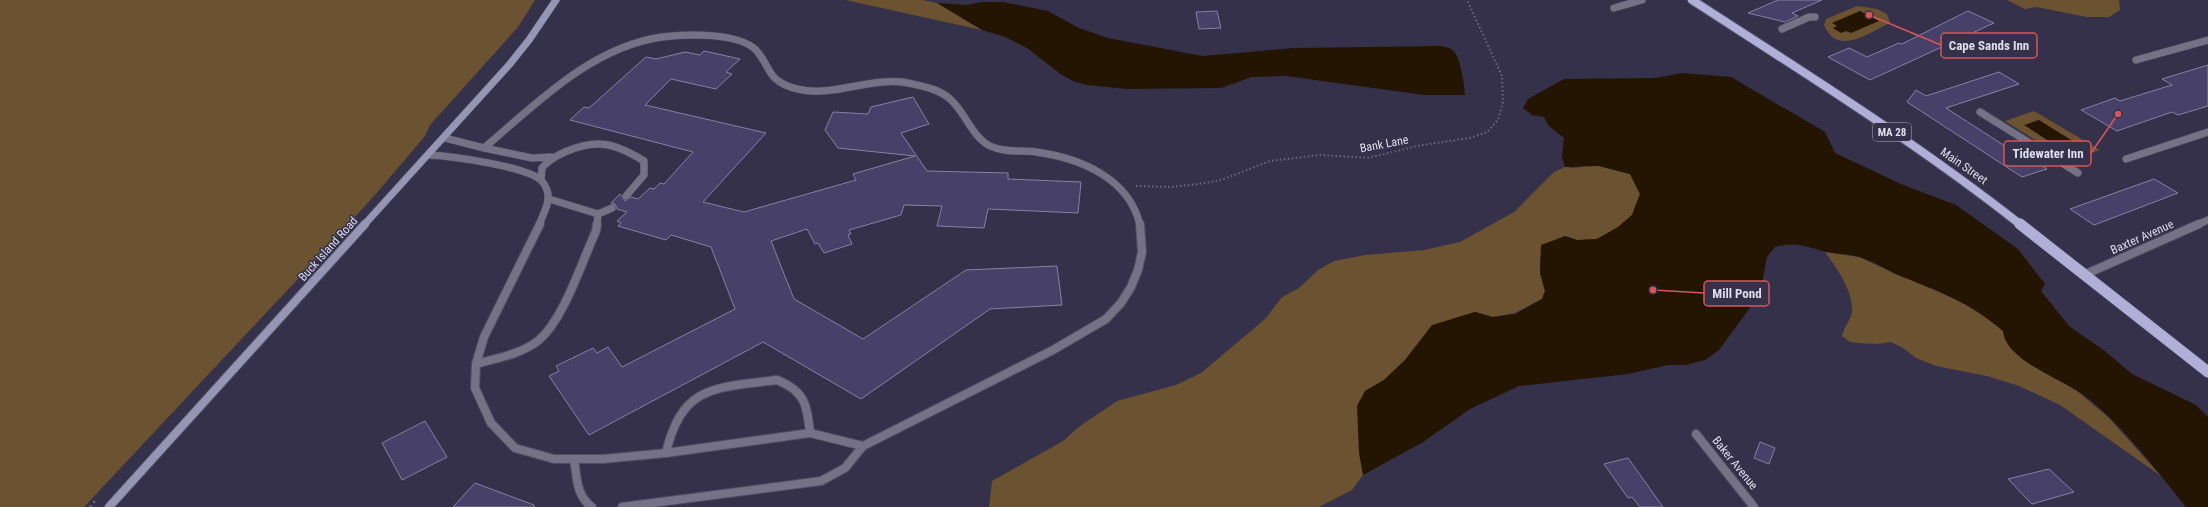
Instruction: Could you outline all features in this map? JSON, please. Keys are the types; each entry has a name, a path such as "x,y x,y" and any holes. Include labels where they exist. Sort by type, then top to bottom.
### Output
{"main road":[{"name":"Buck Island Road","path":"109,507 510,65 556,0"},
{"name":"Main Street","path":"1692,0 1847,101 1991,200 2208,372"}],"street":[{"path":"1614,8 1642,0"},
{"path":"1782,29 1808,17 1815,17"},
{"path":"484,148 574,75 612,51 651,39 690,34 742,42 755,50 769,74 782,83 800,89 824,91 880,80 902,81 932,89 947,96 977,134 989,145 1063,158 1091,167 1117,185 1134,206 1143,237 1141,265 1129,293 1108,318 1067,344 992,380 863,446 852,463 846,469 821,481 622,507"},
{"path":"2136,60 2208,40"},
{"path":"1980,112 2078,173"},
{"path":"2126,158 2208,132"},
{"path":"445,138 532,158 551,157 590,144 602,143 628,152 644,161 644,175 626,196"},
{"path":"428,155 459,157 526,173 541,180 547,189 549,199 536,234 484,337 476,364 475,388 491,423 515,448 554,459 603,459 666,453 810,433 863,446"},
{"path":"541,180 542,167 551,157"},
{"path":"549,199 572,206 586,208 598,214 612,208"},
{"path":"476,364 501,357 539,340 553,325 596,231 598,214"},
{"name":"Baxter Avenue","path":"2086,274 2208,220"},
{"path":"666,453 673,426 688,404 697,396 710,390 777,380 788,383 798,392 807,404 810,433"},
{"name":"Baker Avenue","path":"1696,434 1754,507"},
{"path":"574,459 580,495 584,503 592,507"}],"path":[{"name":"Bank Lane","path":"1117,185 1170,187 1199,184 1221,180 1270,161 1293,157 1320,155 1367,158 1422,145 1470,138 1487,132 1498,120 1503,102 1502,76 1467,0"}],"shaded area":[{"path":"0,0 535,0 518,27 430,125 425,136 375,195 84,507 0,507"},
{"path":"845,0 923,0 937,3 982,30"},
{"path":"2007,0 2119,0 2120,10 2109,17 2087,17 2036,7 2025,9"},
{"path":"982,2 1003,2 1048,11 1079,28 1108,38 1202,56 1294,48 1440,46 1452,50 1458,58 1462,71 1465,95 1424,95 1286,76 1252,77 1221,88 1127,89 1087,85 1073,81 1062,75 1027,48 1005,37 982,30 937,3 967,5"},
{"path":"1857,6 1877,9 1887,14 1890,23 1854,40 1837,40 1830,35 1824,25 1826,19"},
{"path":"1860,11 1879,21 1851,33 1846,31 1841,33 1833,28 1837,26 1832,23"},
{"path":"1682,73 1731,77 1825,132 1835,153 1901,184 1956,205 2018,249 2045,284 2041,291 2069,326 2105,351 2132,374 2196,405 2208,417 2208,507 2186,507 2148,460 2105,413 2076,390 2044,373 2021,358 2012,350 2006,341 2003,331 1978,312 1953,298 1864,259 1851,255 1826,252 1795,245 1782,245 1775,247 1767,257 1760,294 1719,350 1705,360 1686,365 1668,365 1628,374 1519,386 1470,409 1423,442 1363,475 1359,453 1357,406 1365,391 1384,380 1405,360 1432,325 1475,312 1493,317 1515,314 1542,299 1545,291 1540,273 1541,245 1565,236 1577,240 1597,239 1618,227 1632,215 1640,194 1630,174 1599,166 1565,167 1562,157 1564,138 1548,125 1544,117 1532,115 1523,108 1528,99 1564,79 1656,78"},
{"path":"2034,111 2100,150 2069,161 2005,121"},
{"path":"2039,120 2079,145 2063,150 2024,125"},
{"path":"1599,166 1630,174 1640,194 1632,215 1618,227 1597,239 1577,240 1565,236 1540,257 1540,273 1545,291 1542,299 1515,313 1493,317 1475,312 1432,326 1405,360 1384,380 1365,391 1359,430 1363,475 1352,490 1319,507 989,507 992,481 1063,441 1080,426 1117,401 1176,385 1201,373 1265,319 1282,297 1299,288 1318,270 1334,261 1365,255 1424,250 1460,242 1514,212 1554,172 1565,167 1575,168"},
{"path":"1825,252 1859,257 1898,275 1936,289 1977,310 2003,331 2021,358 2077,391 2109,418 2161,476 2060,405 2019,386 1987,376 1936,366 1916,358 1903,348 1891,342 1877,344 1850,342 1842,336 1852,312 1850,296 1843,280"}],"building":[{"path":"1778,0 1822,0 1792,13 1798,16 1785,22 1748,13"},
{"path":"1217,11 1221,28 1199,29 1196,12"},
{"path":"1968,11 1994,23 1870,80 1828,57 1849,48 1867,57 1899,43 1902,44"},
{"path":"704,51 740,59 726,72 732,74 716,89 671,79 645,105 766,133 703,202 744,212 856,180 853,174 915,156 838,148 825,130 833,112 868,114 871,107 913,97 929,124 901,133 927,171 1008,173 1008,179 1081,182 1078,213 988,209 984,228 937,226 942,206 904,205 901,215 849,230 851,234 848,235 852,244 824,253 818,243 815,244 807,229 771,241 794,299 863,339 966,270 1057,266 1062,305 990,309 861,399 763,342 589,435 549,376 559,371 556,366 593,348 597,353 608,347 622,367 735,309 711,247 671,235 666,240 618,226 621,223 617,221 627,212 617,209 615,204 611,203 620,194 625,201 631,197 638,199 650,188 654,189 660,183 664,184 693,152 570,120 584,107 589,108 646,57 656,59 685,52 700,55"},
{"path":"2208,65 2208,106 2178,115 2172,112 2117,131 2081,110 2115,98 2120,101 2172,85 2162,79"},
{"path":"1999,72 2019,84 1946,108 2008,148 2013,146 2047,169 2022,177 1907,102 1916,90 1926,96"},
{"path":"2154,179 2178,193 2094,225 2070,209"},
{"path":"425,421 447,457 402,480 382,443"},
{"path":"1760,442 1775,448 1769,464 1754,458"},
{"path":"1628,458 1663,507 1640,507 1632,497 1628,498 1604,464"},
{"path":"2049,469 2074,492 2032,504 2008,479"},
{"path":"475,483 534,505 534,507 453,507"}],"place":[{"name":"Cape Sands Inn","path":"1869,15"},
{"name":"Tidewater Inn","path":"2118,114"},
{"name":"Mill Pond","path":"1653,290"}]}
